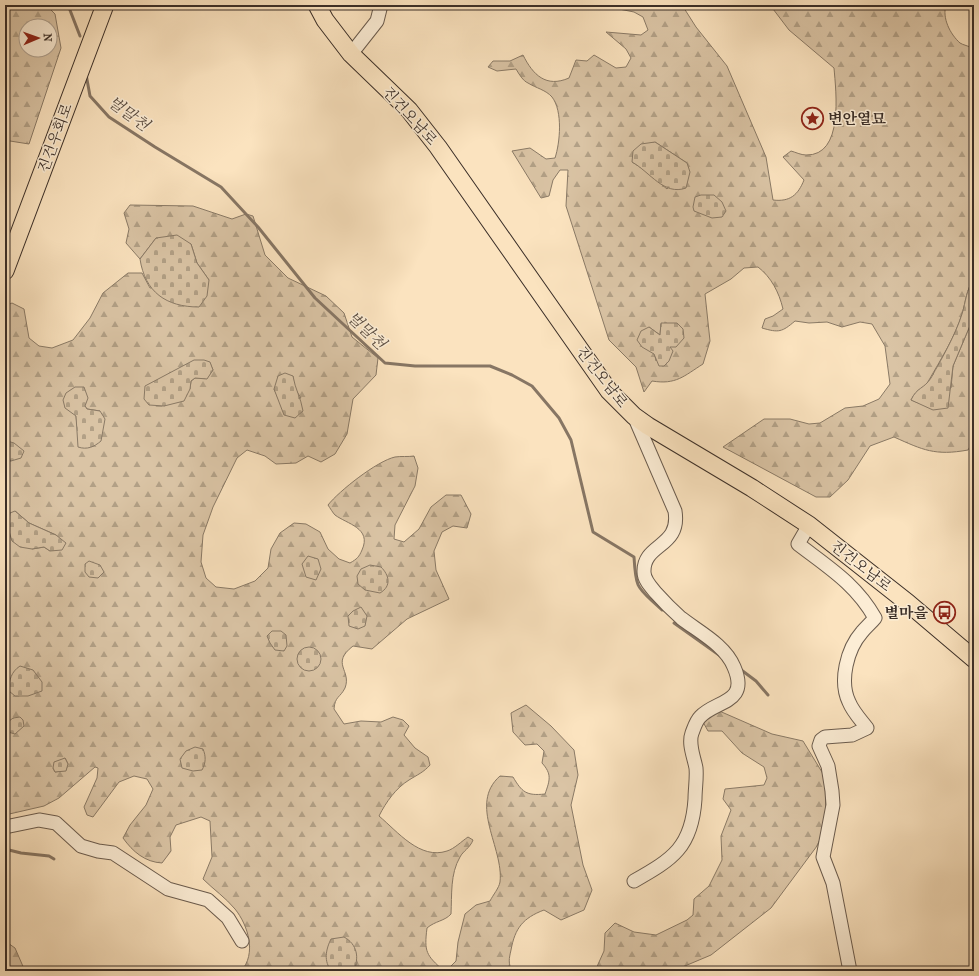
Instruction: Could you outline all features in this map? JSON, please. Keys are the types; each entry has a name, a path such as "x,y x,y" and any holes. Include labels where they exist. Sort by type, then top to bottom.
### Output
{"main road":[{"name":"진건우회로","path":"5,270 105,5"},
{"name":"진건오남로","path":"317,5 325,20 351,54 398,99 429,134 609,391 634,416 664,437 752,488 809,525 908,603 974,659"}],"street":[{"path":"351,54 377,21 381,5"},
{"path":"634,416 675,511 676,520 673,534 655,549 645,563 644,572 646,578 650,586 670,608 722,649 734,667 737,685 731,699 699,717 691,735 690,744 696,770 696,781 694,813 686,840 671,858 634,881"},
{"path":"809,525 798,544 850,583 866,602 875,618 854,643 844,679 844,688 849,703 867,728 852,735 825,737 821,740 820,746 828,766 832,791 832,805 823,857 833,883 850,971"},
{"path":"5,827 39,820 56,823 81,846 98,851 113,853 168,889 208,900 228,918 242,941"}],"green space":[{"path":"5,5 46,5 55,14 56,18 18,18 18,58 58,58 29,144 10,141 5,144"},
{"path":"608,5 682,5 696,27 727,66 766,157 773,200 784,200 789,199 799,190 804,180 783,157 791,151 806,155 818,153 827,145 832,134 835,121 836,92 834,68 789,30 770,5 946,5 946,20 953,35 960,43 972,48 974,44 974,279 968,291 956,331 927,383 916,392 911,400 919,403 951,388 953,366 974,316 974,435 973,441 968,450 957,452 930,451 894,437 870,446 848,480 830,497 816,497 723,447 764,419 790,419 809,424 820,423 845,408 863,406 879,399 890,384 885,346 872,324 860,322 842,327 827,322 809,323 795,321 787,327 776,331 762,328 765,319 773,316 783,309 774,285 767,275 758,267 744,268 731,279 705,294 710,341 703,364 685,376 674,381 652,381 644,392 636,367 609,340 566,206 568,170 560,170 553,180 549,196 541,198 512,151 530,148 546,159 555,158 560,127 558,110 555,103 552,97 547,93 524,81 516,69 497,71 488,67 493,61 510,61 523,55 531,68 541,78 561,81 569,78 576,60 587,61 594,55 616,68 626,67 631,58 626,49 606,32 641,35 648,30 643,17 634,12 609,7","holes":["655,142 687,163 667,189 632,162","667,323 670,347 656,361 649,327 660,335 661,324"]},
{"path":"58,31 61,48 58,57"},
{"path":"655,142 687,163 690,172 686,188 678,190 664,186 632,162 633,151 641,144"},
{"path":"701,195 714,195 722,202 726,211 722,217 712,218 694,211 693,207 695,197"},
{"path":"130,205 193,206 232,219 246,214 253,216 265,255 288,278 326,296 344,313 352,337 378,358 376,375 353,399 347,434 335,454 321,462 308,456 296,463 276,464 265,456 247,450 237,458 213,507 203,535 201,562 206,578 216,587 234,589 255,581 268,568 271,549 280,533 294,523 306,524 320,532 328,549 339,559 350,563 359,556 364,543 364,537 357,528 335,515 328,505 359,477 378,464 395,457 414,456 418,468 415,486 395,525 394,539 404,542 419,529 431,507 446,495 461,495 471,514 467,528 453,526 442,532 434,551 436,570 449,599 407,619 372,649 353,646 346,652 342,662 346,676 345,688 335,702 334,709 344,724 361,721 381,722 393,717 403,720 409,726 404,735 415,748 428,757 430,765 423,772 409,780 396,791 379,816 410,843 428,852 437,853 450,850 468,837 473,840 460,857 455,870 452,885 451,914 427,928 426,948 433,961 444,971 353,971 357,963 355,951 328,967 332,971 241,971 246,964 250,948 244,923 235,909 224,897 203,879 212,857 210,821 201,817 176,825 170,837 171,851 162,863 150,861 135,852 123,838 130,825 146,805 153,789 147,779 134,776 119,782 93,817 87,815 84,807 97,778 98,768 95,767 59,798 44,806 5,815 5,459 11,461 7,441 5,442 5,306 12,303 24,309 29,338 39,346 52,348 73,340 90,318 103,293 128,273 142,273 150,288 209,280 197,263 191,244 156,238 140,259 126,243 129,229 124,213","holes":["210,363 213,370 207,378 195,378 191,381 190,389 164,406","293,376 294,387 301,398 279,400 274,389","85,406 87,409 100,411 77,426 76,416","15,511 29,523 56,535 50,551 44,547 32,549","65,758 68,764 66,770 55,772 53,768"]},
{"path":"177,235 191,244 197,263 209,280 207,296 199,307 187,306 167,301 152,289 143,271 140,259 156,238"},
{"path":"974,279 974,316 953,366 948,408 933,410 911,400 913,396 931,378 948,347 956,330 968,291"},
{"path":"661,323 677,323 683,329 684,338 676,347 670,347 673,351 669,361 664,366 659,366 654,354 642,347 637,340 641,331 649,327 660,335"},
{"path":"194,360 204,360 210,362 213,370 207,379 195,378 191,381 190,389 184,401 164,406 149,405 144,399 145,386"},
{"path":"285,373 293,376 302,406 303,411 295,418 284,415 274,389 278,376"},
{"path":"75,387 84,387 88,398 85,406 87,409 100,411 105,419 101,441 90,447 78,447 76,416 65,408 63,400 66,393"},
{"path":"7,441 14,443 24,451 21,458 11,461 5,459 5,442"},
{"path":"15,511 29,523 56,535 66,543 62,550 50,551 44,547 32,549 20,547 12,541 8,528 10,513"},
{"path":"308,556 318,559 321,569 316,580 306,577 302,564"},
{"path":"89,561 100,565 104,572 98,578 89,577 85,572 85,564"},
{"path":"370,565 381,567 386,573 388,584 380,593 365,590 358,584 357,576 361,569"},
{"path":"361,607 367,616 365,626 358,629 349,626 348,616 353,611"},
{"path":"272,631 281,631 286,635 287,646 284,651 275,650 270,643 267,636"},
{"path":"309,647 317,651 321,659 317,667 309,671 301,667 297,659 301,651"},
{"path":"20,666 33,670 42,682 42,691 28,696 15,696 9,691 11,677 14,671"},
{"path":"526,705 551,726 574,750 578,775 571,805 583,865 592,890 584,910 561,920 544,910 525,920 518,930 513,942 509,961 512,971 446,971 456,961 458,942 465,914 476,905 490,901 500,882 500,869 487,813 487,800 491,787 500,776 513,777 525,792 533,794 545,794 548,785 549,774 542,763 544,751 537,744 525,745 513,732 511,713"},
{"path":"717,710 772,734 803,741 825,777 826,826 817,846 771,908 711,955 673,971 595,971 604,951 605,933 615,923 634,932 656,935 687,920 693,915 694,899 709,886 722,860 721,836 731,810 723,799 725,789 764,785 767,778 764,767 742,753 722,731 708,731 703,722"},
{"path":"20,717 23,720 24,726 15,734 8,732 8,722 13,718"},
{"path":"195,747 203,749 204,752 205,762 202,770 193,771 182,768 180,759 186,751"},
{"path":"65,758 68,764 66,771 55,772 53,768 54,762"},
{"path":"344,937 352,943 356,952 357,956 355,966 353,971 332,971 326,960 328,947 331,939"},
{"path":"5,941 15,948 25,971 5,971"}],"waterway":[{"name":"벌말천","path":"68,5 80,36"},
{"name":"벌말천","path":"86,74 90,96 109,117 221,187 258,227 315,298 385,363 415,366 490,366 512,375 532,386 559,418 571,440 593,532 634,557 637,583 643,592 662,610"},
{"name":"벌말천","path":"674,623 719,655"},
{"name":"벌말천","path":"740,669 756,681 768,695"},
{"path":"5,849 21,853 49,856 54,859"}],"place":[{"name":"변안열묘","path":"813,119"},
{"name":"별마을","path":"944,613"}]}
